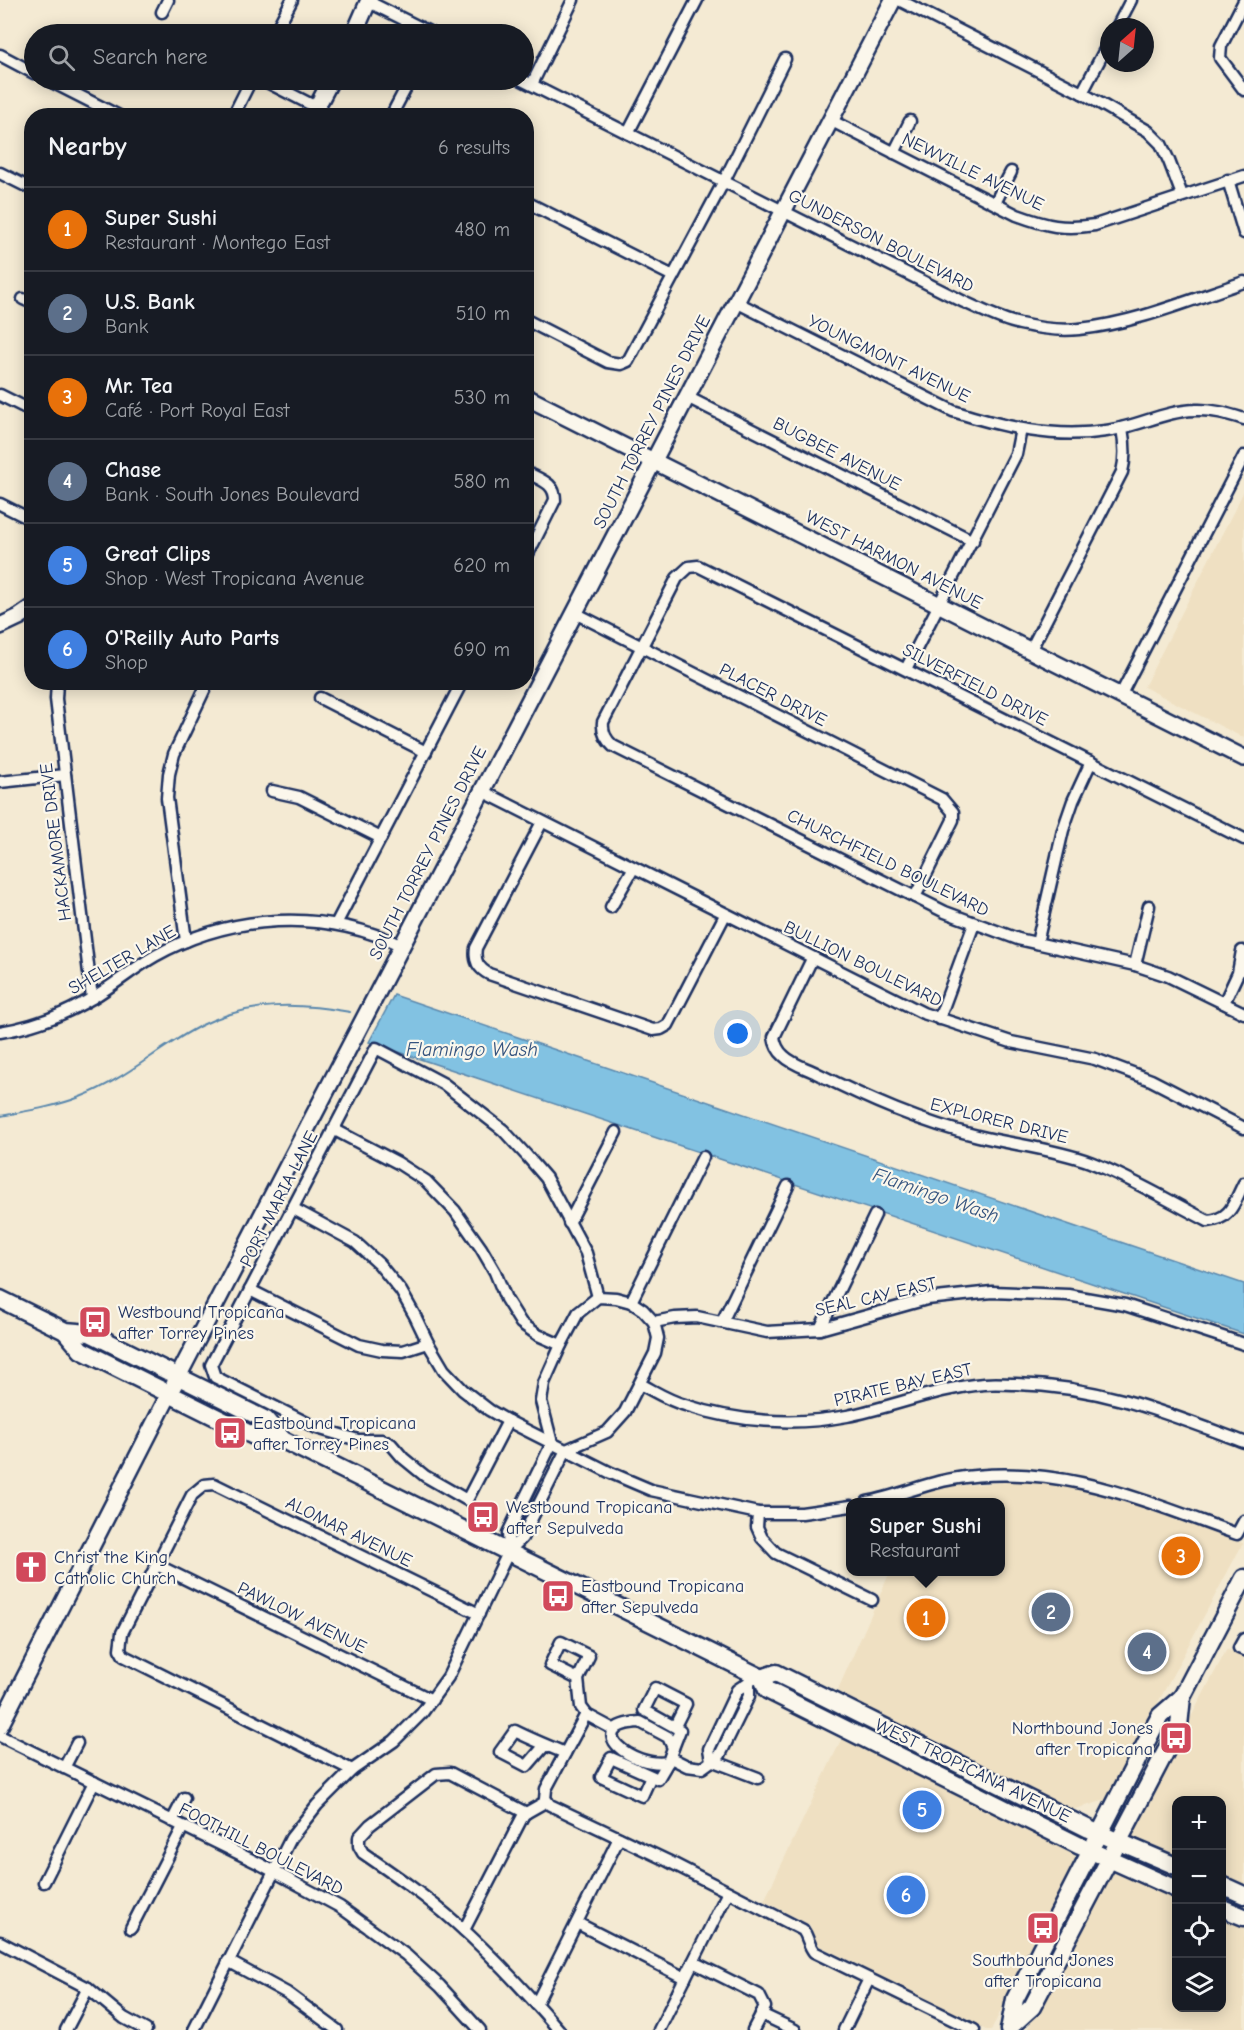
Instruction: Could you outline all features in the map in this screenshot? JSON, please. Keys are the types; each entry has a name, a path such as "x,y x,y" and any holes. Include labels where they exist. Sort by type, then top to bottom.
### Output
{"main road":[{"name":"SOUTH TORREY PINES DRIVE","path":"0,1726 169,1394 893,0"},
{"path":"359,24 369,1"},
{"path":"316,108 326,90"},
{"name":"WEST HARMON AVENUE","path":"534,401 1244,758"},
{"path":"0,626 24,614"},
{"name":"WEST TROPICANA AVENUE","path":"0,1299 65,1331 90,1333 266,1420 283,1440"},
{"name":"WEST TROPICANA AVENUE","path":"65,1331 81,1350 258,1438 283,1440 509,1551 755,1678 767,1690 1090,1851 1172,1886"},
{"path":"1010,2028 1032,2007 1179,1726 1182,1697 1244,1578"},
{"name":"WEST TROPICANA AVENUE","path":"755,1678 776,1673 1118,1842 1172,1864"},
{"path":"1010,2028 1015,1999 1160,1716 1182,1697"},
{"path":"805,1709 818,1708 830,1711 873,1731 886,1728"},
{"path":"1226,1887 1244,1895"},
{"path":"1226,1910 1244,1917"}],"street":[{"path":"162,12 168,0"},
{"path":"279,24 292,0"},
{"path":"534,70 573,0"},
{"path":"628,133 697,0"},
{"path":"899,0 1082,93 1148,130 1165,153 1182,195"},
{"path":"369,1 414,24"},
{"path":"1120,18 1127,1"},
{"path":"1244,1 1221,46 1220,58 1244,90"},
{"path":"0,55 24,68"},
{"path":"534,324 608,362 621,364 632,356 785,59"},
{"path":"1082,93 1100,59"},
{"name":"GUNDERSON BOULEVARD","path":"534,86 999,318 1050,329 1077,330 1126,321 1244,282"},
{"path":"68,90 103,108"},
{"path":"236,108 246,90"},
{"path":"279,90 309,108"},
{"path":"395,108 405,90"},
{"name":"NEWVILLE AVENUE","path":"830,120 1017,215 1046,226 1076,228 1095,225 1244,176"},
{"path":"894,153 910,121"},
{"path":"995,204 1011,172"},
{"path":"0,173 24,185"},
{"path":"1228,180 1244,233"},
{"path":"534,206 673,276"},
{"name":"YOUNGMONT AVENUE","path":"735,302 953,411 984,421 1021,429 1074,433 1122,428 1179,411 1197,409 1216,411 1244,419"},
{"path":"0,395 24,407"},
{"name":"BUGBEE AVENUE","path":"687,397 973,541"},
{"path":"1030,651 1122,472 1125,460 1122,428"},
{"path":"906,669 1016,454 1021,429"},
{"path":"1120,696 1242,464"},
{"path":"534,476 551,485 555,493 555,501 534,542"},
{"path":"0,504 24,516"},
{"name":"SILVERFIELD DRIVE","path":"641,647 676,578 689,567 698,566 708,569 1244,840"},
{"name":"PLACER DRIVE","path":"574,613 942,799 953,812 953,820 915,897"},
{"name":"CHURCHFIELD BOULEVARD","path":"641,647 603,722 602,731 613,746 915,897 974,924 1037,943 1135,965 1168,976 1244,1014"},
{"name":"HACKAMORE DRIVE","path":"57,690 92,998"},
{"path":"186,941 167,798 174,754 204,690"},
{"path":"336,924 458,690"},
{"path":"320,698 426,752"},
{"path":"1037,943 1063,830 1091,762"},
{"path":"0,782 65,775"},
{"path":"272,791 299,797 381,838"},
{"name":"BULLION BOULEVARD","path":"482,791 923,1013 1011,1042 1095,1059 1151,1080 1244,1128"},
{"path":"542,822 476,948 477,964 489,974 653,1030 661,1029 668,1025 725,915"},
{"path":"611,907 633,869"},
{"path":"1135,965 1149,906"},
{"name":"SHELTER LANE","path":"0,1032 54,1017 92,998 155,956 186,941 230,927 291,920 336,924 382,937 402,946"},
{"path":"939,1019 974,924"},
{"path":"1224,1003 1238,973 1242,951"},
{"name":"EXPLORER DRIVE","path":"812,959 774,1037 775,1045 784,1057 843,1087 934,1124 1089,1162 1208,1221 1220,1220 1227,1216 1244,1183"},
{"name":"PORT MARIA LANE","path":"508,1421 467,1500 425,1476 403,1458 391,1444 382,1440 358,1440 317,1428 215,1377 211,1365 376,1048 444,1084 503,1130 546,1178 569,1223"},
{"path":"333,1129 398,1163 426,1181 455,1211 481,1248 495,1272 506,1299 521,1323 537,1335 561,1345"},
{"path":"598,1297 586,1253 569,1223 616,1132"},
{"path":"631,1302 703,1157"},
{"path":"722,1322 788,1186"},
{"path":"292,1208 355,1242 379,1264 401,1291 444,1370 463,1390 508,1421 651,1491 758,1513 802,1512 846,1507"},
{"path":"820,1329 874,1215"},
{"path":"250,1290 360,1345 382,1350 403,1351 428,1343"},
{"name":"SEAL CAY EAST","path":"654,1322 698,1317 767,1332 820,1329 927,1299 1003,1293 1068,1295 1125,1305 1244,1344"},
{"path":"194,2030 291,1838 317,1805 352,1770 394,1741 422,1713 448,1677 509,1551 522,1538 559,1447 541,1401 544,1383 578,1313 598,1297 631,1302 643,1310 654,1322 658,1338 655,1353 640,1384 625,1412 607,1432 559,1447 508,1533 509,1551"},
{"name":"PIRATE BAY EAST","path":"640,1384 683,1405 724,1415 806,1422 848,1416 944,1390 986,1384 1081,1389 1141,1404 1244,1442"},
{"path":"888,1498 950,1479 993,1475 1033,1475 1082,1482 1125,1494 1237,1534 1244,1521"},
{"name":"ALOMAR AVENUE","path":"157,1565 192,1495 204,1485 214,1484 479,1614"},
{"path":"758,1513 757,1527 762,1538 776,1552 872,1600"},
{"path":"157,1565 122,1633 120,1649 124,1656 352,1770"},
{"name":"PAWLOW AVENUE","path":"157,1565 432,1700"},
{"path":"1244,1639 1239,1648 1244,1650"},
{"path":"671,1756 658,1764 643,1761 619,1750 612,1734 624,1723 640,1722 668,1737 671,1756 687,1766 702,1768 720,1755 749,1696 755,1678"},
{"path":"578,1679 581,1707 586,1714 615,1730"},
{"path":"586,1714 546,1789 545,1799 550,1805 803,1930 814,1952 974,2030"},
{"path":"651,1776 642,1796 601,1777 610,1758 658,1779 671,1756 680,1730 675,1726"},
{"name":"FOOTHILL BOULEVARD","path":"0,1736 332,1902 388,1941 440,1986 480,2030"},
{"path":"64,1768 77,1743"},
{"path":"545,1745 565,1753"},
{"path":"711,1760 758,1778"},
{"path":"526,1813 450,1773 436,1774 370,1825 358,1838 359,1846 363,1853 415,1889 464,1930 560,2030"},
{"path":"44,1882 94,1782"},
{"path":"172,1821 184,1798"},
{"path":"464,1930 526,1813 547,1801"},
{"path":"131,1928 183,1827"},
{"path":"536,2004 619,1838"},
{"path":"659,2030 728,1893"},
{"path":"577,1923 685,1978"},
{"path":"0,1942 88,1988 124,2018 146,2030"},
{"path":"228,1961 287,1993 337,2030"},
{"path":"693,1962 759,1995 765,2007 753,2030"},
{"path":"844,2030 870,1979"},
{"path":"66,2030 88,1988"},
{"path":"761,2014 795,2030"}],"shaded area":[{"path":"1244,491 1244,738 1144,687"},
{"path":"1020,1481 1083,1489 1145,1508 1243,1543 1106,1800 1068,1811 836,1694 888,1576 1005,1576 1005,1498 910,1498 946,1487"},
{"path":"1227,1649 1244,1656 1244,1886 1226,1879 1226,1796 1172,1796 1172,1856 1127,1838"},
{"path":"843,1736 1067,1848 1077,1858 1076,1866 991,2030 986,2030 816,1944 810,1925 764,1901"},
{"path":"1112,1872 1172,1896 1172,2012 1226,2012 1226,1919 1244,1926 1244,2030 1027,2030"}],"water":[{"name":"Flamingo Wash","path":"394,995 1244,1284 1244,1334 369,1042"}],"waterway":[{"name":"Flamingo Wash","path":"0,1116 60,1103 96,1090 187,1033 220,1017 275,1006 312,1007 350,1012"}],"place":[{"name":"Westbound Tropicana after Torrey Pines","path":"95,1322"},
{"name":"Eastbound Tropicana after Torrey Pines","path":"230,1433"},
{"name":"Westbound Tropicana after Sepulveda","path":"483,1517"},
{"name":"Mr. Tea","path":"1181,1556"},
{"name":"Christ the King Catholic Church","path":"31,1567"},
{"name":"Eastbound Tropicana after Sepulveda","path":"558,1596"},
{"name":"U.S. Bank","path":"1051,1612"},
{"name":"Super Sushi","path":"926,1618"},
{"name":"Chase","path":"1147,1652"},
{"name":"Northbound Jones after Tropicana","path":"1176,1738"},
{"name":"Great Clips","path":"922,1810"},
{"name":"O'Reilly Auto Parts","path":"906,1895"},
{"name":"Southbound Jones after Tropicana","path":"1043,1928"}]}
